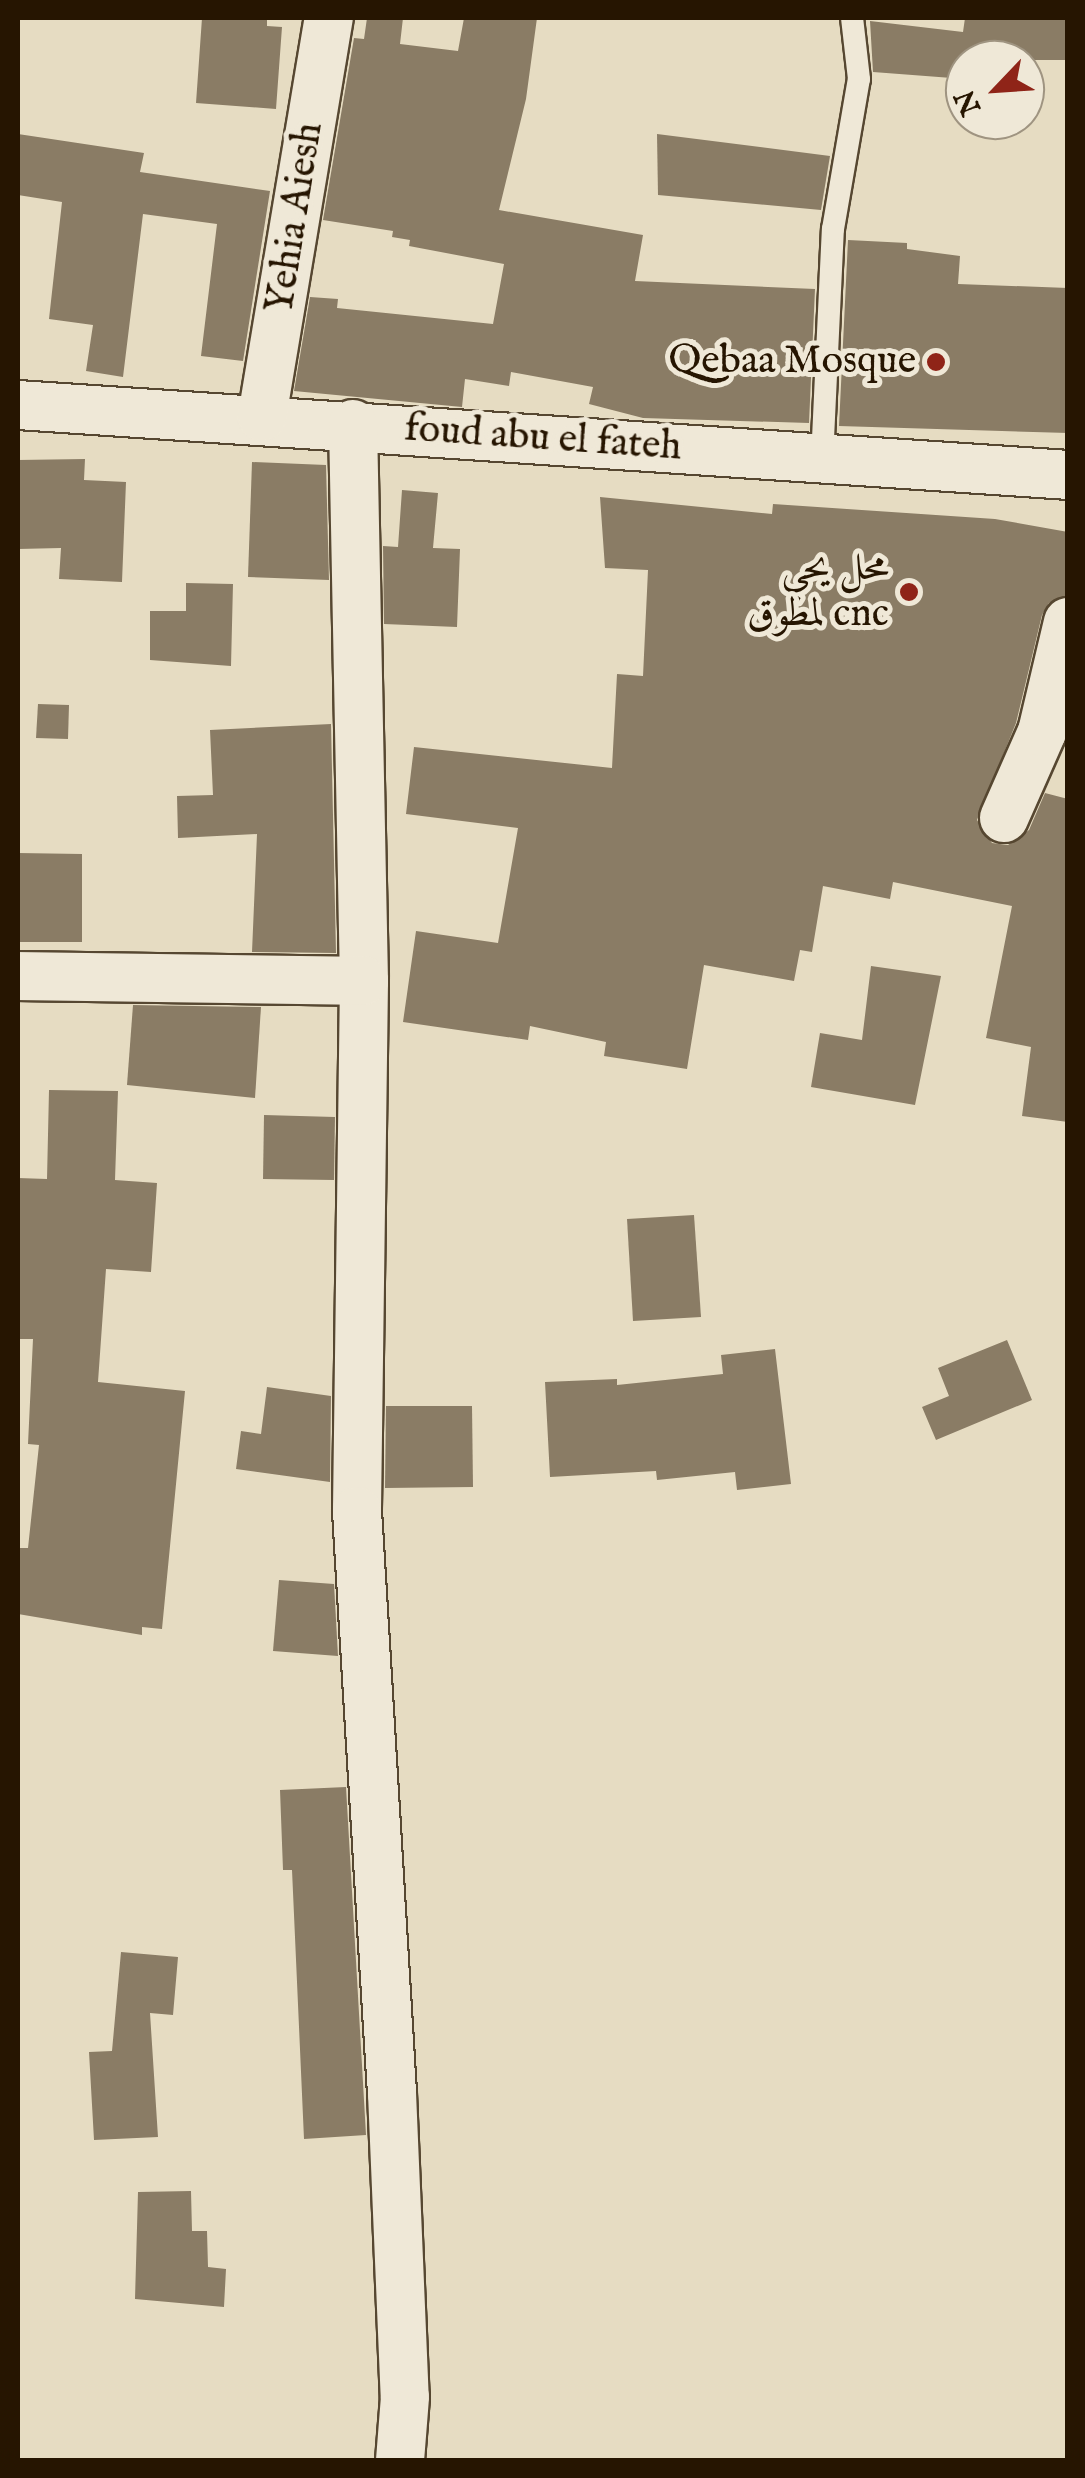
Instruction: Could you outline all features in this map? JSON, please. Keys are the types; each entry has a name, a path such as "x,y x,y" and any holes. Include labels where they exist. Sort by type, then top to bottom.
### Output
{"street":[{"name":"Yehia Aiesh","path":"262,418 329,18"},
{"name":"foud abu el fateh","path":"18,406 262,418 1068,475"},
{"path":"353,424 364,981 358,1511 392,2093 405,2398 400,2460"},
{"path":"1004,818 1042,732 1068,622"},
{"path":"18,976 364,981"}],"lane":[{"path":"822,460 832,229 859,79 852,18"}],"building":[{"path":"202,18 267,18 267,26 282,27 276,109 196,103"},
{"path":"367,18 403,18 400,44 458,51 464,18 537,18 526,99 499,210 643,235 635,281 815,289 809,423 643,418 589,404 593,387 511,372 509,386 465,379 462,407 294,391 310,297 338,299 337,308 493,324 504,264 409,246 410,240 392,237 393,231 323,220 354,38 364,39"},
{"path":"965,18 1068,18 1068,60 1045,60 1045,40 945,40 945,77 873,72 870,21 963,32"},
{"path":"18,134 144,153 140,172 270,191 243,361 201,356 217,224 143,214 123,377 86,371 93,325 49,319 62,202 18,195"},
{"path":"657,134 830,156 821,210 658,195"},
{"name":"Qebaa Mosque","path":"848,240 907,243 907,249 960,256 958,284 1068,288 1068,433 839,426"},
{"path":"85,459 84,480 126,482 122,582 59,579 61,548 18,549 18,460"},
{"path":"252,462 326,465 329,580 248,577"},
{"path":"402,490 438,493 433,548 460,549 457,627 384,624 383,546 398,547"},
{"path":"600,497 772,514 773,504 995,519 1068,532 1068,595 1049,603 1042,615 1016,723 977,820 992,843 1008,845 1029,830 1045,793 1068,799 1068,1122 1022,1116 1031,1047 986,1038 1012,906 893,882 890,899 823,886 812,952 800,950 794,981 704,965 687,1069 604,1056 606,1042 530,1026 528,1040 403,1022 416,931 498,943 518,828 406,814 414,747 612,768 617,674 643,676 648,570 605,568"},
{"path":"186,583 233,584 231,666 150,660 150,611 186,611"},
{"path":"38,704 69,705 68,739 36,738"},
{"path":"331,724 336,953 252,952 257,834 178,838 177,796 213,795 210,730"},
{"path":"18,853 82,854 82,942 18,942"},
{"path":"871,966 941,976 915,1105 811,1087 820,1033 862,1040"},
{"path":"133,1005 261,1007 255,1098 127,1085"},
{"path":"49,1090 118,1091 115,1180 157,1183 151,1272 106,1269 98,1382 185,1391 162,1629 142,1627 142,1635 18,1614 18,1548 28,1548 39,1445 28,1444 33,1339 18,1339 18,1178 47,1179"},
{"path":"264,1115 335,1117 334,1180 263,1179"},
{"path":"694,1215 701,1317 633,1321 627,1219"},
{"path":"1007,1340 1032,1400 936,1440 922,1407 949,1396 938,1368"},
{"path":"775,1349 791,1484 737,1490 735,1472 657,1480 656,1471 550,1477 545,1382 617,1379 617,1385 723,1374 721,1355"},
{"path":"267,1387 331,1396 330,1482 236,1469 241,1431 261,1434"},
{"path":"386,1406 472,1406 473,1487 385,1488"},
{"path":"279,1580 334,1584 338,1656 273,1651"},
{"path":"346,1787 366,2135 304,2139 292,1870 283,1870 280,1790"},
{"path":"121,1952 178,1957 173,2015 150,2013 158,2137 94,2140 89,2052 112,2051"},
{"path":"191,2191 192,2231 207,2231 208,2267 226,2269 224,2307 135,2299 138,2192"}],"place":[{"name":"Qebaa Mosque","path":"936,362"},
{"name":"محل يحي لمطوق cnc","path":"909,592"}]}
